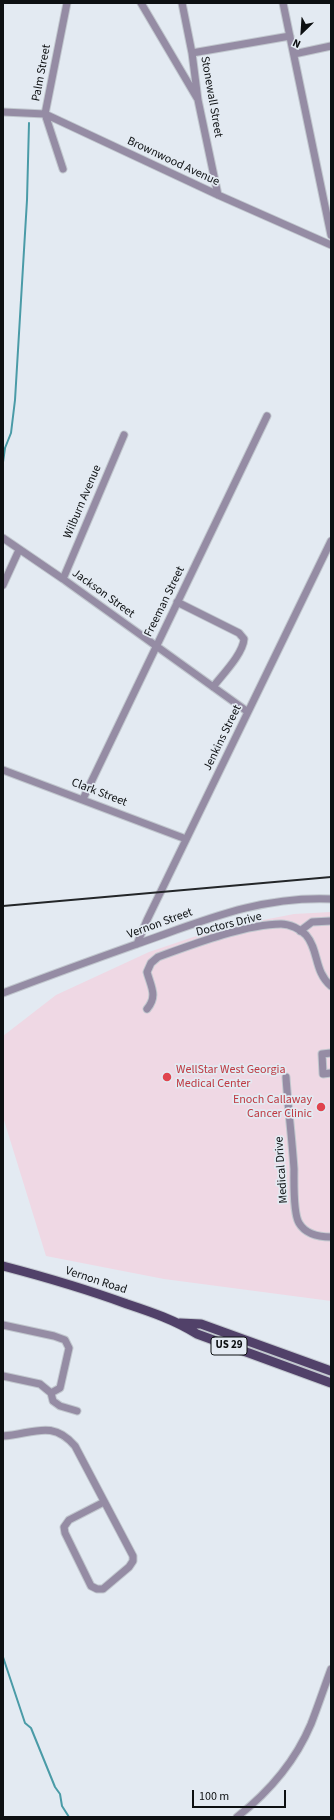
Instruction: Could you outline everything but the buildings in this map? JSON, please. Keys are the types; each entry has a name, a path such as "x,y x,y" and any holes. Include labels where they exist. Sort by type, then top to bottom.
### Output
{"main road":[{"name":"Vernon Road","path":"3,1266 86,1289 180,1323 197,1334 331,1383"},
{"name":"Vernon Road","path":"180,1323 201,1324 331,1371"}],"street":[{"name":"Palm Street","path":"63,169 45,114 67,3"},
{"path":"141,3 198,100"},
{"name":"Stonewall Street","path":"182,3 192,53 198,100 218,195"},
{"path":"283,3 331,235"},
{"path":"192,53 290,36"},
{"path":"294,54 331,46"},
{"name":"Brownwood Avenue","path":"3,112 45,114 218,195 331,245"},
{"name":"Freeman Street","path":"83,799 267,416"},
{"name":"Wilburn Avenue","path":"63,578 124,435"},
{"name":"Jackson Street","path":"3,538 63,578 248,712"},
{"name":"Jenkins Street","path":"137,944 147,920 331,541"},
{"path":"3,585 19,550"},
{"path":"177,602 239,633 244,639 241,648 213,687"},
{"name":"Clark Street","path":"3,770 186,839"},
{"name":"Vernon Street","path":"3,993 75,965 206,918 241,908 293,900 331,899"},
{"path":"331,922 312,922 300,931 307,937 312,946 321,975 331,986"},
{"name":"Doctors Drive","path":"147,1009 153,1001 154,995 147,972 151,963 158,957 219,936 253,928 281,924 291,926 300,931"},
{"path":"331,1053 322,1054 323,1074 331,1073"},
{"name":"Medical Drive","path":"286,1077 294,1168 294,1195 298,1223 317,1237 331,1237"},
{"path":"3,1325 54,1336 65,1340 69,1348 60,1388 51,1393"},
{"path":"3,1376 40,1384 51,1393 53,1401 60,1406 77,1411"},
{"path":"3,1436 48,1429 60,1432 75,1446 133,1556 133,1562 129,1567 103,1589 97,1589 91,1586 65,1533 64,1527 69,1520 104,1502"},
{"path":"237,1817 267,1791 292,1760 310,1725 331,1670"}],"shaded area":[{"name":"WellStar West Georgia Medical Center","path":"331,912 331,1301 164,1279 46,1256 3,1117 3,1036 56,995 149,952 217,929 294,914"}],"waterway":[{"path":"3,462 5,448 11,433 15,400 27,200 29,123"},
{"path":"3,1657 25,1723 31,1728 55,1787 60,1794 62,1806 69,1817"}],"railway":[{"path":"3,906 331,877"}],"place":[{"name":"WellStar West Georgia Medical Center","path":"167,1077"},
{"name":"Enoch Callaway Cancer Clinic","path":"321,1107"}]}
